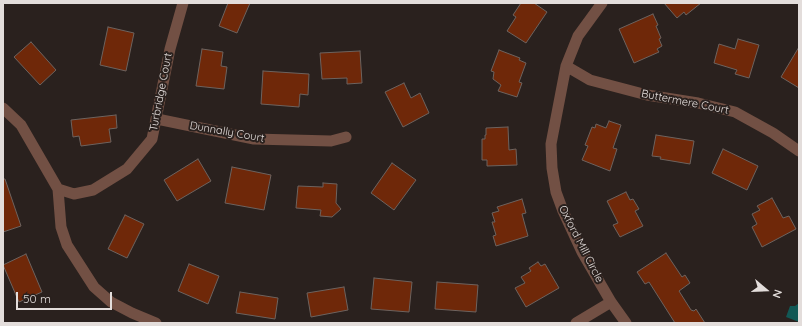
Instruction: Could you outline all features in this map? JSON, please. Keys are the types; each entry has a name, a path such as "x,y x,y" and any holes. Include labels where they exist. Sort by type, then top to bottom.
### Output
{"street":[{"name":"Turbridge Court","path":"58,189 74,194 93,190 127,169 152,139 170,49 183,3"},
{"name":"Oxford Mill Circle","path":"602,3 578,36 566,66 551,144 552,168 556,192 582,252 611,302 626,323"},
{"name":"Buttermere Court","path":"566,66 590,80 647,96 698,103 735,112 773,133 799,151"},
{"path":"3,108 21,125 58,189 61,227 68,245 94,287 111,302 132,314 156,323"},
{"name":"Dunnally Court","path":"157,119 254,139 331,141 346,137"},
{"path":"576,323 611,302"}],"water":[{"path":"799,303 799,322 786,317 790,306 795,306"}],"building":[{"path":"228,3 250,3 237,33 219,26"},
{"path":"521,3 534,3 547,12 526,43 507,31 516,17 513,15"},
{"path":"664,3 701,3 686,15 684,12 677,18"},
{"path":"653,14 658,25 656,26 661,38 659,39 662,46 657,49 659,52 634,63 619,29"},
{"path":"108,27 134,33 126,71 100,65"},
{"path":"738,39 759,45 749,78 735,74 737,70 714,63 719,44 735,49"},
{"path":"31,42 56,70 40,85 14,57"},
{"path":"799,47 799,88 781,77"},
{"path":"202,49 223,52 221,66 227,67 224,89 196,86"},
{"path":"499,50 520,58 519,60 526,63 519,82 522,83 517,97 498,91 501,85 493,79 494,72 491,71"},
{"path":"360,51 362,83 347,84 347,78 322,79 320,53"},
{"path":"263,71 309,74 308,95 300,94 299,107 261,104"},
{"path":"404,83 411,98 420,93 429,113 403,127 385,92"},
{"path":"116,115 117,128 109,129 111,142 81,146 79,136 73,137 71,120"},
{"path":"609,121 621,125 613,148 617,149 610,171 582,160 588,146 585,145 592,127 595,128 596,124 606,128"},
{"path":"508,127 509,150 516,149 517,165 487,166 487,160 482,160 482,139 485,139 486,128"},
{"path":"656,135 694,141 690,164 660,159 661,157 652,156"},
{"path":"723,149 758,166 747,190 712,173"},
{"path":"198,159 211,181 177,201 164,180"},
{"path":"392,163 416,180 394,210 371,193"},
{"path":"232,167 271,175 264,210 225,203"},
{"path":"3,179 5,179 21,226 3,232"},
{"path":"323,183 337,184 336,203 341,209 332,217 320,216 321,210 296,208 298,186 323,187"},
{"path":"626,192 630,200 633,199 639,209 635,211 643,226 620,237 613,225 618,223 607,201"},
{"path":"772,198 783,218 789,216 796,229 762,247 752,227 757,224 752,214 760,210 757,206"},
{"path":"522,199 526,213 522,214 528,236 496,246 493,236 496,235 492,222 495,222 492,213 499,211 497,207"},
{"path":"125,215 144,224 127,258 108,249"},
{"path":"666,253 682,277 685,275 690,283 679,291 691,310 694,311 696,309 705,323 675,323 649,282 645,284 637,272"},
{"path":"26,254 42,292 19,302 3,265"},
{"path":"538,262 541,266 545,264 559,288 526,307 515,288 525,283 521,277 531,271 529,268"},
{"path":"189,264 219,276 208,304 178,291"},
{"path":"374,278 412,282 409,312 371,309"},
{"path":"437,282 478,285 476,312 435,309"},
{"path":"344,287 348,310 311,317 307,293"},
{"path":"240,292 278,298 275,319 236,313"}]}
